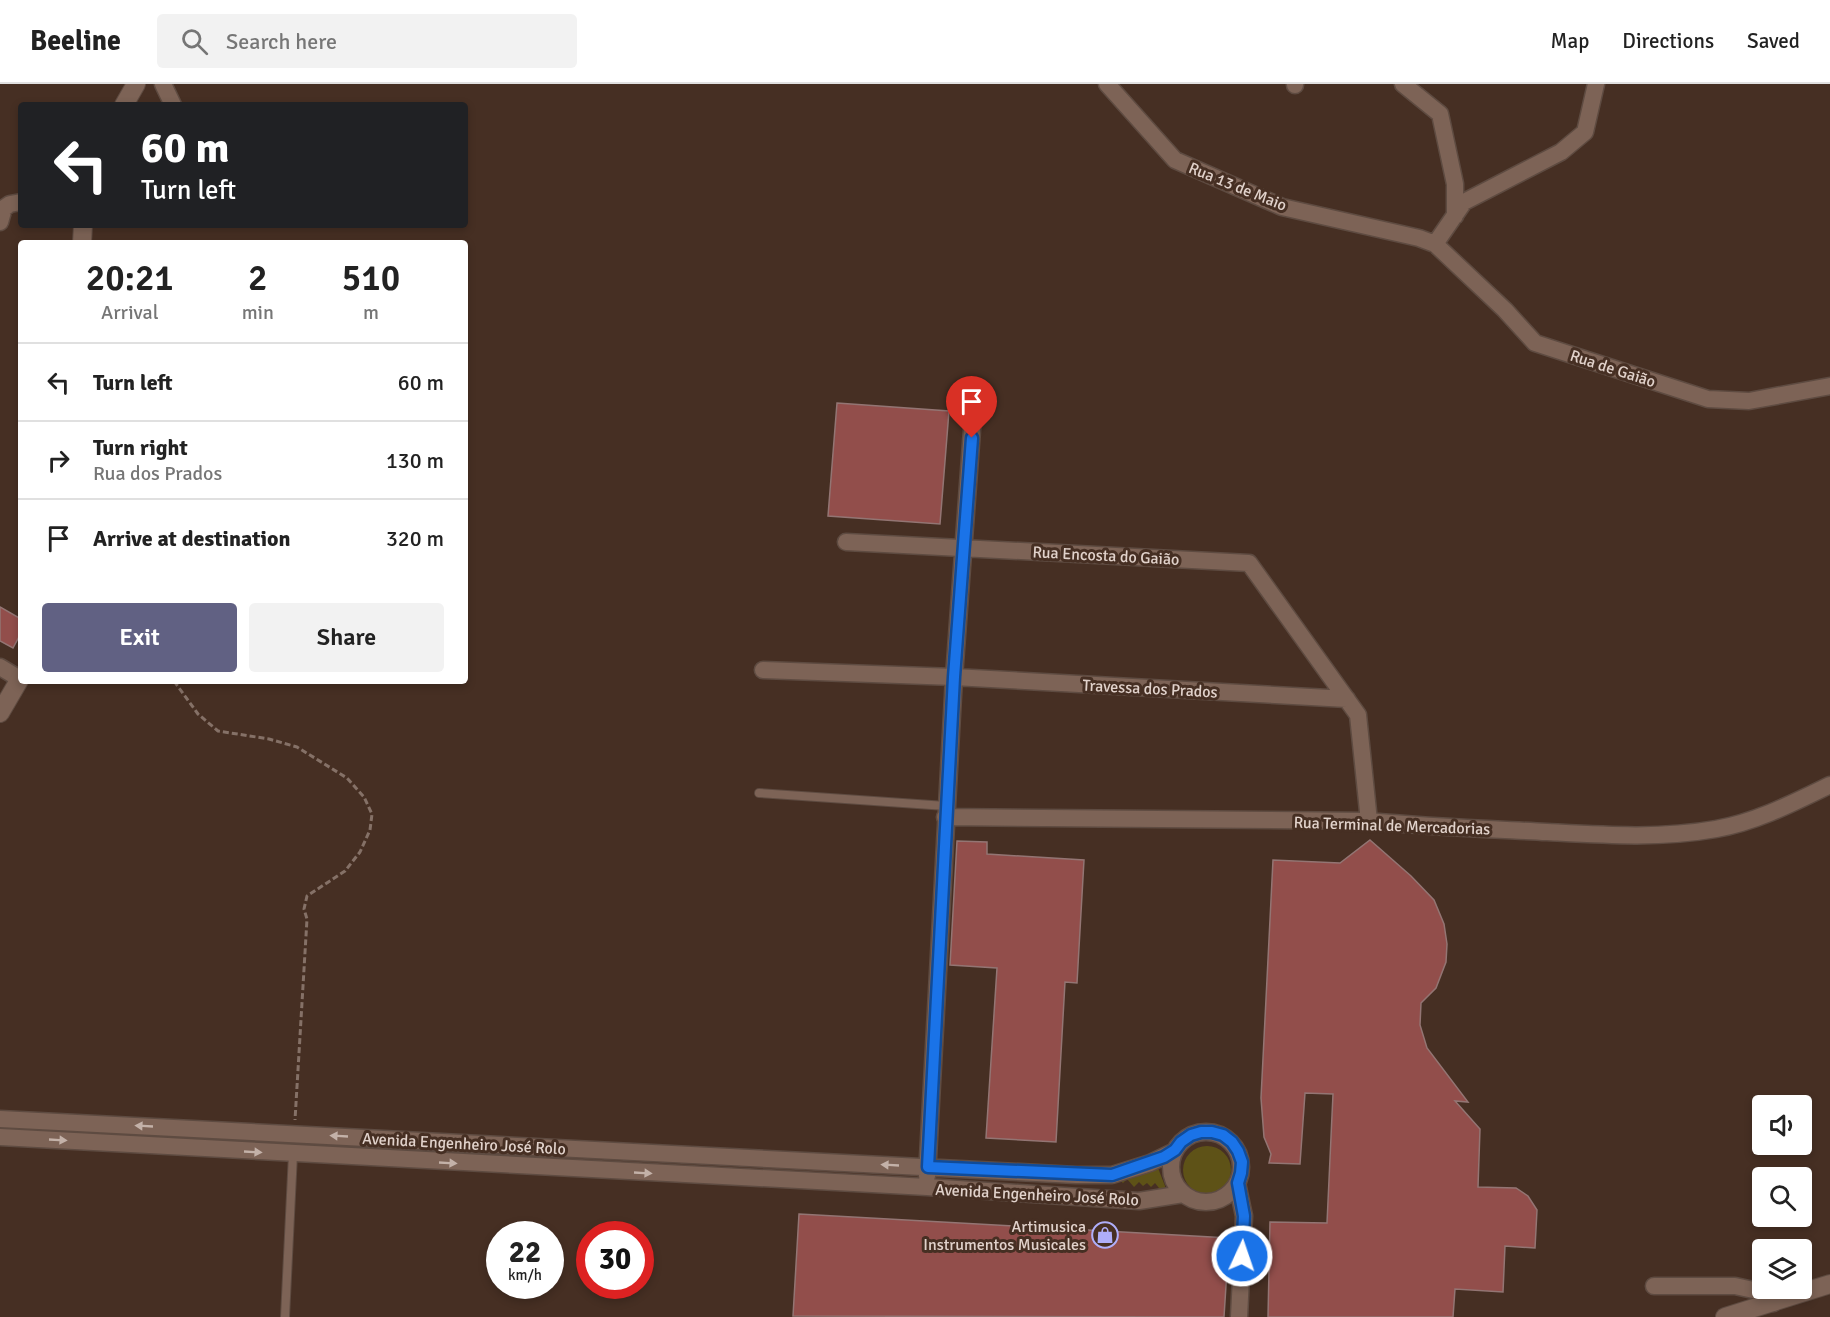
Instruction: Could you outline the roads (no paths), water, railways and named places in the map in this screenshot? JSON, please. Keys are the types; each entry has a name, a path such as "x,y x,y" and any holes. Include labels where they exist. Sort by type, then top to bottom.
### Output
{"street":[{"path":"126,102 136,84"},
{"path":"163,84 172,102"},
{"name":"Rua 13 de Maio","path":"1107,84 1175,160 1282,207 1419,238 1435,244"},
{"path":"1403,84 1440,114 1455,184 1455,216"},
{"path":"1435,244 1464,202 1561,152 1585,132 1596,84"},
{"path":"0,222 4,208 18,203"},
{"name":"Rua de Gaião","path":"1435,244 1505,310 1535,343 1708,399 1749,401 1830,386"},
{"path":"928,1167 954,677 974,416"},
{"name":"Rua Encosta do Gaião","path":"846,542 1249,562 1347,699"},
{"path":"0,667 18,677"},
{"name":"Travessa dos Prados","path":"763,670 954,677 1347,699"},
{"path":"0,713 18,682"},
{"path":"1347,699 1358,715 1370,821"},
{"name":"Rua Terminal de Mercadorias","path":"946,812 1370,821 1417,826 1608,835 1670,835 1717,829 1770,814 1830,785"},
{"name":"Avenida Engenheiro José Rolo","path":"0,1119 1112,1175 1150,1163 1175,1150 1191,1135 1212,1132 1223,1135 1232,1142 1242,1162 1238,1183 1231,1192 1213,1201 1192,1199 1184,1194 1138,1201 927,1187 0,1137"},
{"path":"1175,1150 1171,1162 1172,1174 1176,1185 1184,1194"},
{"name":"Avenida Engenheiro José Rolo","path":"927,1187 928,1167"},
{"name":"Avenida Engenheiro José Rolo","path":"1238,1183 1244,1216 1239,1317"},
{"path":"1734,1316 1830,1284"},
{"path":"1654,1286 1735,1286 1758,1291 1773,1303"}],"lane":[{"path":"759,793 946,812"},
{"path":"285,1317 293,1154"}],"place":[{"name":"Artimusica Instrumentos Musicales","path":"1105,1235"}]}
